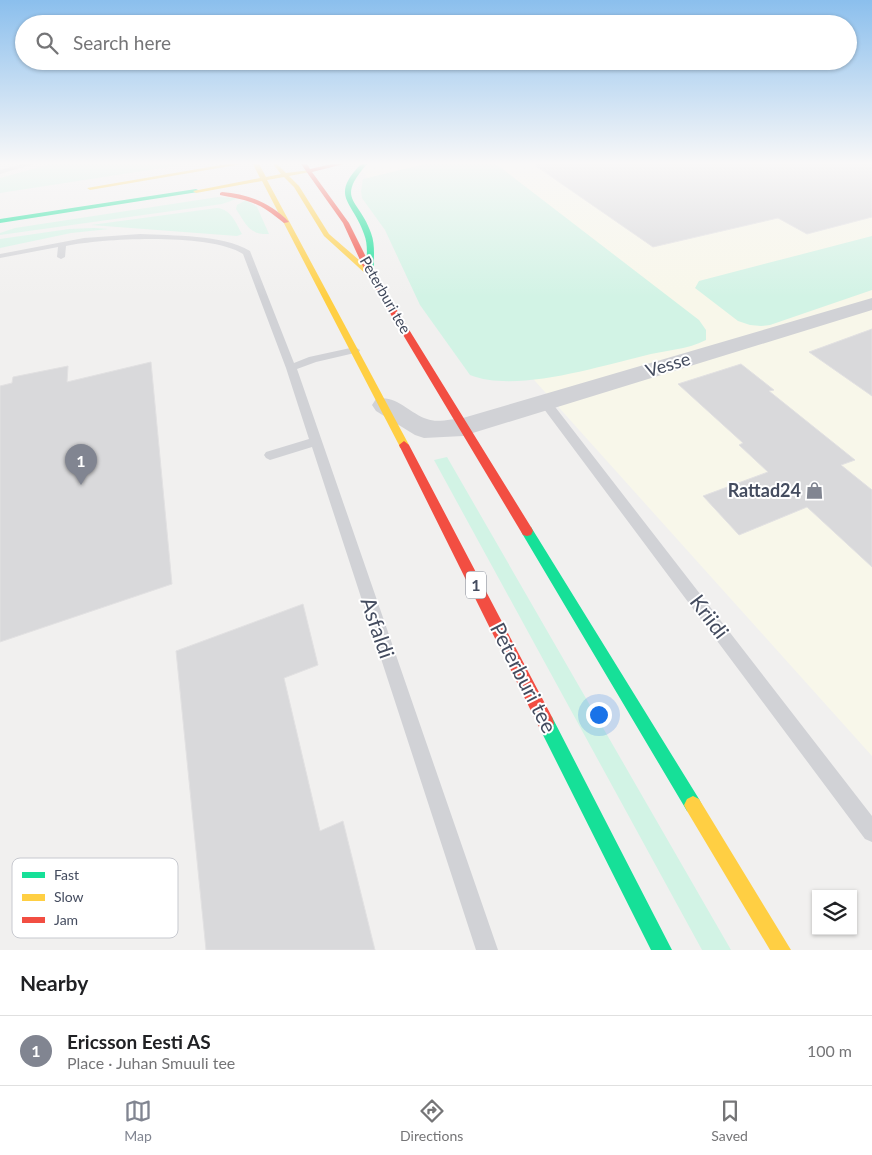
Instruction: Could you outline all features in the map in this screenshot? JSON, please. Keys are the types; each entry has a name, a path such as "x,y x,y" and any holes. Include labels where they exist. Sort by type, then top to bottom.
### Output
{"main road":[{"path":"0,221 67,208"},
{"path":"0,221 119,208"},
{"path":"269,208 286,222"},
{"name":"Peterburi tee","path":"279,208 384,405 662,950"},
{"path":"310,208 326,235 370,273"},
{"name":"Peterburi tee","path":"335,208 346,223 370,273 781,950"},
{"path":"353,208 368,235 370,273"}],"street":[{"name":"Vesse","path":"463,427 872,304"},
{"path":"384,405 424,429 463,427"}],"lane":[{"name":"Asfaldi","path":"0,256 84,240 140,236 206,241 236,246 247,253 291,368 314,442 487,950"},
{"path":"61,257 62,244"},
{"path":"291,368 313,359 355,350"},
{"name":"Kriidi","path":"545,402 872,832"},
{"path":"270,455 314,442"}],"shaded area":[{"path":"393,208 872,208 872,756 518,362"}],"green space":[{"path":"144,208 191,208 0,235 0,233 15,228"},
{"path":"219,208 229,214 242,234 237,236 91,225"},
{"path":"258,208 269,234 257,233 249,228 236,209"},
{"path":"369,208 554,208 699,320 706,330 706,340 683,348 580,372 532,380 488,380 470,375 420,305 385,230"},
{"path":"69,229 109,229 71,233 0,248 0,239"},
{"path":"872,236 872,290 770,325 750,325 738,321 695,288 699,281"},
{"path":"447,457 731,950 702,950 434,460"}],"building":[{"path":"597,208 872,208 872,217 807,234 778,218 653,247"},
{"path":"872,329 872,396 809,352"},
{"path":"151,362 172,584 0,642 0,386 12,383 13,377 68,366 67,382"},
{"path":"741,364 774,390 769,391 855,460 841,465 872,490 872,567 807,507 739,535 703,496 768,472 739,445 743,443 678,384"},
{"path":"303,604 318,665 284,678 320,831 343,821 375,950 206,950 176,651"}],"traffic: fast":[{"path":"0,221 83,208"},
{"path":"355,208 368,234 370,273"},
{"path":"527,531 693,805"},
{"path":"546,723 662,950"}],"traffic: slow":[{"path":"279,208 404,445"},
{"path":"310,208 326,235 370,273"},
{"path":"693,805 781,950"}],"traffic: jam":[{"path":"269,208 286,222"},
{"path":"336,208 346,223 370,273 527,531"},
{"path":"404,445 546,723"}],"place":[{"name":"Ericsson Eesti AS","path":"81,485"},
{"name":"Rattad24","path":"815,491"}]}
